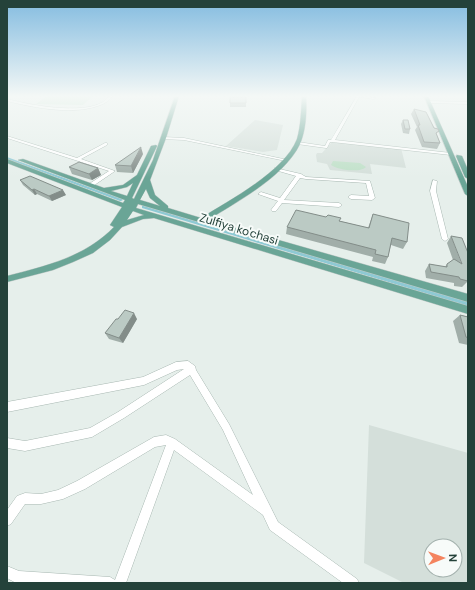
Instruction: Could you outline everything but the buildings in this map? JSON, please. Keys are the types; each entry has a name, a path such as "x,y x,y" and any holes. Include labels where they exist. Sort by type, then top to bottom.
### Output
{"main road":[{"path":"160,141 165,124"},
{"path":"7,274 56,261 91,245 103,236 117,222 131,204 167,124"},
{"path":"283,159 294,140 296,124"},
{"path":"200,220 274,170 298,143 302,124"},
{"path":"440,124 468,194"},
{"path":"442,124 468,177"},
{"name":"Zulfiya ko'chasi","path":"7,155 91,185 154,215 468,310"},
{"name":"Zulfiya ko'chasi","path":"7,161 131,204 174,212 468,298"},
{"path":"102,190 125,186 144,176"},
{"path":"121,226 144,176"},
{"path":"144,176 148,190 152,196 174,212"},
{"path":"7,279 65,263 102,243 121,226 142,217 154,215"}],"street":[{"path":"298,143 326,146 329,141 332,141 342,124"},
{"path":"7,137 113,171 91,185"},
{"path":"160,141 184,139 283,159"},
{"path":"332,141 452,154"},
{"path":"79,159 106,144"},
{"path":"405,148 407,156"},
{"path":"274,170 299,175 306,178 368,182 372,198 351,197"},
{"path":"274,210 282,201 299,175"},
{"path":"435,181 433,191 446,239"},
{"path":"261,194 282,201 339,205"},
{"path":"7,407 144,381 176,366 188,365 192,369 226,427 274,526 353,583"},
{"path":"7,444 25,446 92,432 192,369"},
{"path":"7,520 21,500 26,498 41,499 59,495 81,485 154,442 166,440 172,442 267,511"},
{"path":"120,583 172,442"},
{"path":"7,572 22,580 110,583"}],"shaded area":[{"path":"251,124 283,125 277,150 263,152 226,146"},
{"path":"332,142 401,148 406,168 370,164 372,174 330,170 327,164 317,162 316,155 317,153 322,153"},
{"path":"369,425 468,453 468,583 404,583 364,563"}],"green space":[{"path":"333,161 360,163 366,167 359,170 343,169 331,165"}],"waterway":[{"path":"7,158 121,200"},
{"path":"143,207 468,304"}]}
